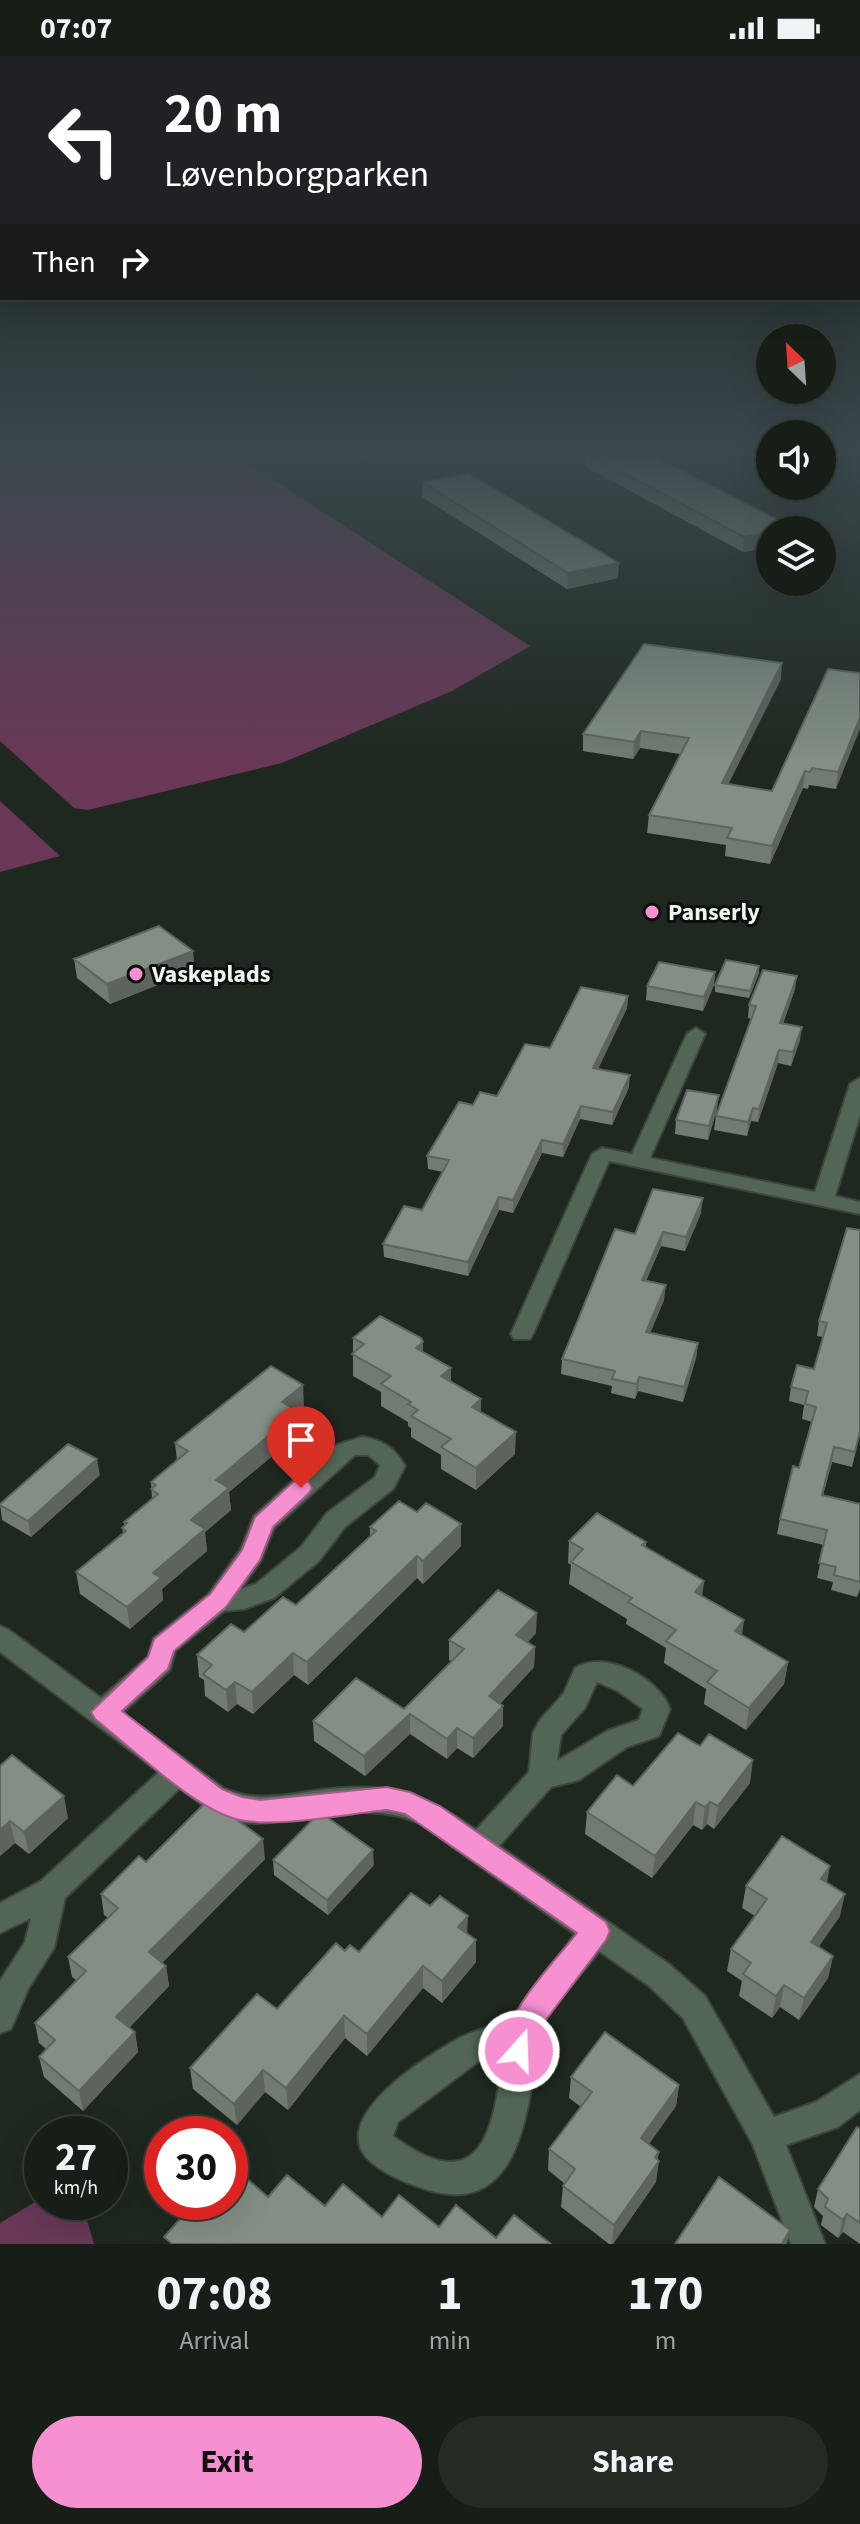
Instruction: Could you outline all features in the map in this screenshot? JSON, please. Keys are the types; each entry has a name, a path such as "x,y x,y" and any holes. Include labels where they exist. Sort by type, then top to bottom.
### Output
{"street":[{"path":"638,1162 696,1034"},
{"path":"823,1200 860,1084"},
{"path":"522,1334 602,1154 860,1208"},
{"path":"104,1712 160,1662 163,1646 218,1601 252,1553 263,1523 339,1453 347,1447 367,1445 389,1459 393,1466 384,1483 336,1520 310,1554 265,1591 244,1599 218,1601"},
{"path":"0,1637 104,1712 213,1797 239,1809 260,1811 387,1798 410,1803 678,1989 694,2007 766,2136 808,2244"},
{"path":"0,1919 52,1891 180,1770"},
{"path":"477,1849 543,1776"},
{"path":"0,2018 7,2009 16,1980 39,1948 52,1891"},
{"path":"523,2026 468,2050 386,2110 376,2125 377,2144 393,2158 441,2179 462,2180 480,2175 493,2162 508,2123 523,2026 596,1931"},
{"path":"766,2136 826,2115 860,2090"}],"shaded area":[{"path":"0,556 391,556 530,646 452,691 282,763 88,810 74,808 0,741"},
{"path":"0,801 60,856 0,872"},
{"path":"24,2209 24,2220 87,2220 94,2244 0,2244 0,2223"}],"building":[{"path":"541,556 607,556 619,563 568,573"},
{"path":"644,644 782,663 722,783 772,791 828,669 860,673 860,718 838,772 812,768 810,772 805,771 772,846 727,838 732,828 649,815 689,738 641,731 634,742 583,734"},
{"path":"159,926 193,951 107,984 74,959"},
{"path":"726,960 759,966 750,991 715,985"},
{"path":"659,962 715,972 704,997 647,986"},
{"path":"763,970 797,976 780,1023 802,1027 793,1052 779,1050 759,1109 753,1108 748,1122 716,1116 756,1006 749,1005"},
{"path":"581,987 628,996 593,1068 630,1075 613,1112 581,1106 563,1144 542,1140 513,1200 499,1197 468,1262 383,1244 404,1206 422,1210 449,1160 427,1156 459,1102 473,1105 480,1092 497,1096 525,1044 550,1048"},
{"path":"687,1090 719,1095 709,1126 676,1120"},
{"path":"653,1189 703,1198 686,1237 663,1232 642,1280 666,1285 646,1332 698,1343 684,1387 639,1377 637,1384 612,1379 615,1371 562,1359 615,1229 635,1234"},
{"path":"847,1228 860,1230 860,1431 855,1452 834,1447 822,1495 860,1504 860,1582 834,1575 836,1567 819,1563 827,1530 780,1519 793,1466 799,1468 816,1407 805,1404 808,1391 791,1387 797,1365 814,1369 827,1323 819,1321"},
{"path":"380,1316 421,1338 423,1342 416,1348 451,1368 441,1376 481,1399 472,1407 516,1432 476,1468 441,1447 451,1439 411,1416 418,1410 408,1404 411,1402 381,1384 391,1376 352,1354 364,1344 353,1338"},
{"path":"271,1366 303,1385 282,1402 298,1411 216,1480 229,1488 191,1520 205,1529 153,1573 161,1578 127,1607 76,1572 126,1531 122,1528 127,1523 124,1522 158,1494 151,1489 156,1485 151,1482 188,1451 175,1443"},
{"path":"68,1444 97,1459 28,1521 0,1505 0,1504"},
{"path":"399,1501 417,1512 426,1503 461,1524 423,1561 417,1556 307,1662 293,1653 252,1692 235,1682 226,1690 203,1674 212,1665 197,1655 231,1624 244,1632 283,1597 296,1605 376,1531 370,1527"},
{"path":"597,1513 646,1542 642,1545 704,1581 695,1592 744,1620 735,1631 788,1662 749,1708 707,1682 717,1671 666,1641 676,1630 628,1602 632,1598 571,1562 583,1549 569,1541"},
{"path":"498,1590 537,1613 516,1635 535,1647 489,1696 503,1706 473,1738 457,1728 447,1739 410,1714 364,1756 313,1721 356,1678 404,1709 464,1649 449,1640"},
{"path":"678,1733 700,1746 709,1734 753,1760 718,1806 710,1802 705,1807 696,1802 655,1856 587,1812 617,1775 633,1786"},
{"path":"12,1755 64,1796 24,1832 10,1821 0,1830 0,1766"},
{"path":"209,1799 263,1839 149,1952 166,1966 116,2017 135,2032 79,2091 39,2057 55,2040 35,2023 86,1971 68,1957 118,1908 101,1894 139,1856 146,1862"},
{"path":"320,1812 373,1850 327,1900 273,1860"},
{"path":"782,1836 830,1866 821,1879 845,1894 811,1942 833,1956 804,1998 784,1985 776,1996 743,1974 751,1963 731,1949 767,1899 746,1886"},
{"path":"411,1893 430,1906 440,1896 468,1916 458,1927 476,1940 442,1981 423,1966 367,2034 344,2016 286,2088 263,2070 234,2104 190,2068 257,1994 277,2009 336,1943 345,1951 350,1945 359,1952"},
{"path":"605,2032 679,2085 641,2138 659,2152 655,2157 659,2161 614,2225 563,2186 575,2169 549,2149 592,2092 571,2077"},
{"path":"857,2127 860,2129 860,2223 847,2214 843,2220 825,2207 828,2199 818,2189"},
{"path":"287,2175 325,2206 343,2184 382,2217 399,2195 439,2227 456,2205 496,2238 514,2215 551,2244 172,2244 164,2237 179,2220 248,2220 248,2180 268,2197"},
{"path":"719,2177 790,2230 782,2244 675,2244"}],"place":[{"name":"Panserly","path":"652,912"},
{"name":"Vaskeplads","path":"136,974"}],"route":[{"path":"301,1488 263,1523 252,1553 218,1601 163,1646 160,1662 104,1712 213,1797 239,1809 260,1811 387,1798 410,1803 596,1931 523,2026 519,2051"}]}
